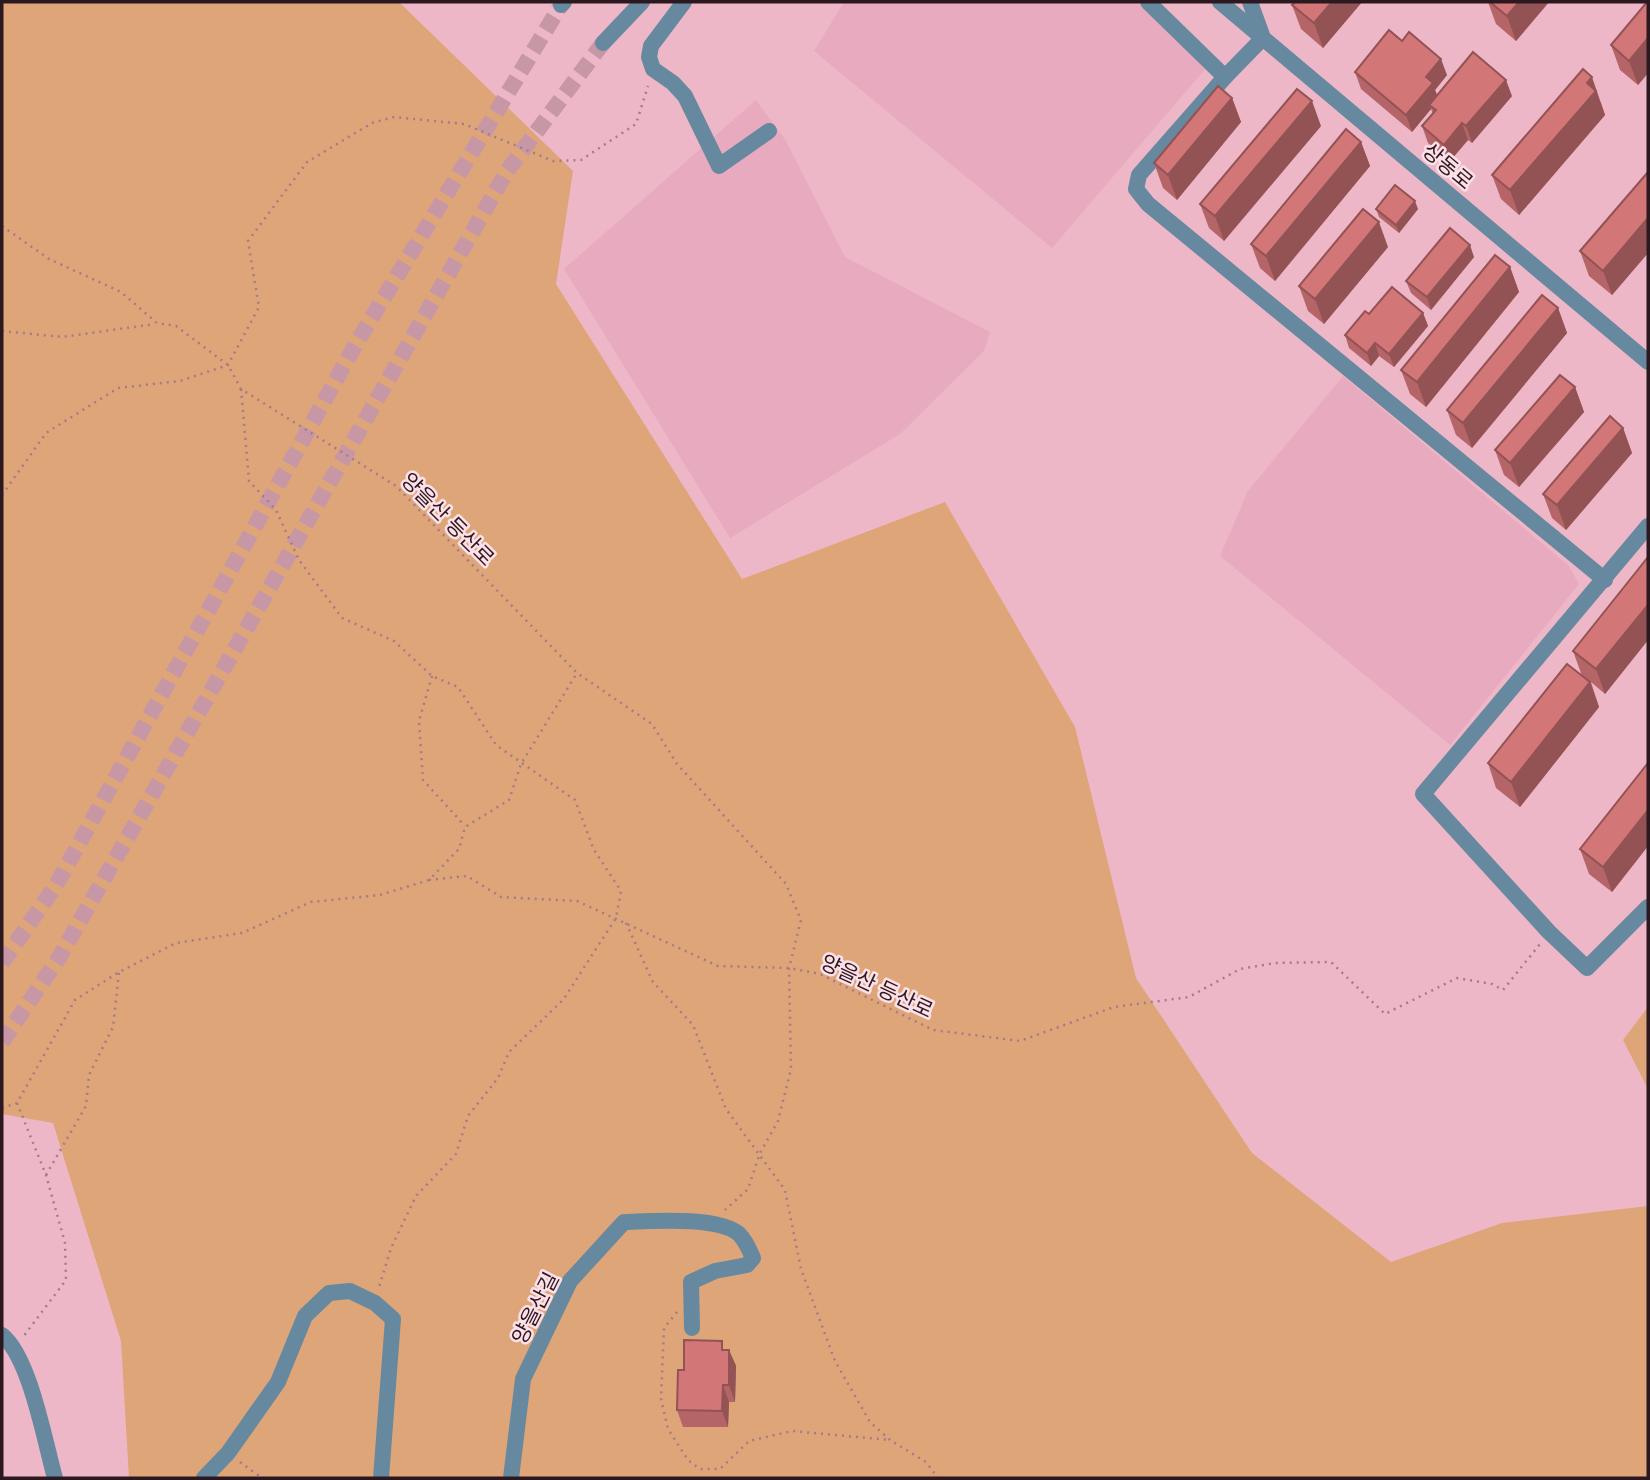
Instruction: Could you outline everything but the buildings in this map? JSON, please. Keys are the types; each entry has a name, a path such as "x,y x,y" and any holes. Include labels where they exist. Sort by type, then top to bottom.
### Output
{"street":[{"path":"603,43 642,2"},
{"path":"684,2 651,46 649,57 653,69 673,83 685,96 719,166 769,131"},
{"path":"1148,2 1225,77"},
{"name":"상동로","path":"1220,2 1648,362"},
{"path":"1250,2 1263,38 1139,175 1136,190 1148,204 1605,580"},
{"path":"1648,526 1423,794 1549,932 1587,968 1648,907"},
{"name":"양을산길","path":"511,1478 523,1379 570,1281 624,1222 680,1220 710,1224 737,1232 747,1244 753,1258 747,1265 715,1271 691,1282 692,1328"},
{"path":"204,1478 228,1453 278,1382 305,1316 329,1293 350,1291 375,1303 393,1319 381,1478"},
{"path":"2,1335 24,1371 39,1413 55,1478"}],"path":[{"path":"2,495 46,433 118,388 180,381 228,365 259,307 248,241 307,162 372,123 394,117 464,124 553,161 581,160 636,124 653,69"},
{"name":"양을산 등산로","path":"2,225 49,259 121,292 157,323"},
{"name":"양을산 등산로","path":"2,331 62,337 157,323 176,326 228,365 241,389 249,481 276,510 299,560 342,618 394,642 432,676 458,687 496,746 575,800 594,849 621,891 615,918 562,1000 509,1052 498,1078 468,1116 456,1154 416,1196 391,1248 375,1303"},
{"name":"양을산 등산로","path":"241,389 396,486 577,673 652,724 677,764 786,884 801,919 789,968 791,1069 778,1121 760,1153 748,1189 710,1224"},
{"path":"432,676 419,721 423,780 466,827 509,800 521,764 577,673"},
{"name":"양을산 등산로","path":"429,880 459,849 466,827"},
{"name":"양을산 등산로","path":"17,1103 75,1000 119,972 176,943 242,933 311,902 380,894 429,880 467,876 501,897 577,901 718,966 789,968 820,974 933,1030 1020,1041 1114,1007 1189,997 1240,969 1275,963 1331,962 1385,1014 1457,978 1492,984 1503,990 1549,932"},
{"path":"626,923 653,982 693,1024 726,1109 785,1189 801,1269 835,1361 870,1422 890,1440 926,1462 938,1478"},
{"path":"46,1175 86,1106 89,1075 113,1027 119,972"},
{"path":"2,1108 17,1103 46,1175 65,1243 66,1280 13,1349"},
{"path":"691,1306 682,1307 664,1328 661,1399 668,1429 688,1460 700,1469 720,1469 748,1441 792,1430 890,1440"},
{"path":"228,1453 262,1478"}],"shaded area":[{"path":"2,2 399,2 573,171 556,284 742,579 945,502 1075,727 1136,978 1252,1153 1391,1262 1502,1223 1648,1206 1648,1478 129,1478 121,1341 53,1123 2,1114"},
{"path":"844,2 1137,2 1206,68 1052,248 814,51"},
{"path":"756,100 786,141 845,257 990,332 984,351 900,434 730,538 564,269"},
{"path":"1343,376 1569,566 1579,584 1450,745 1220,556 1248,491"},
{"path":"1648,1007 1648,1089 1623,1040"}],"tunnel":[{"path":"2,963 56,885 357,342 561,5"},
{"path":"2,1042 60,956 507,171 603,43"}]}
